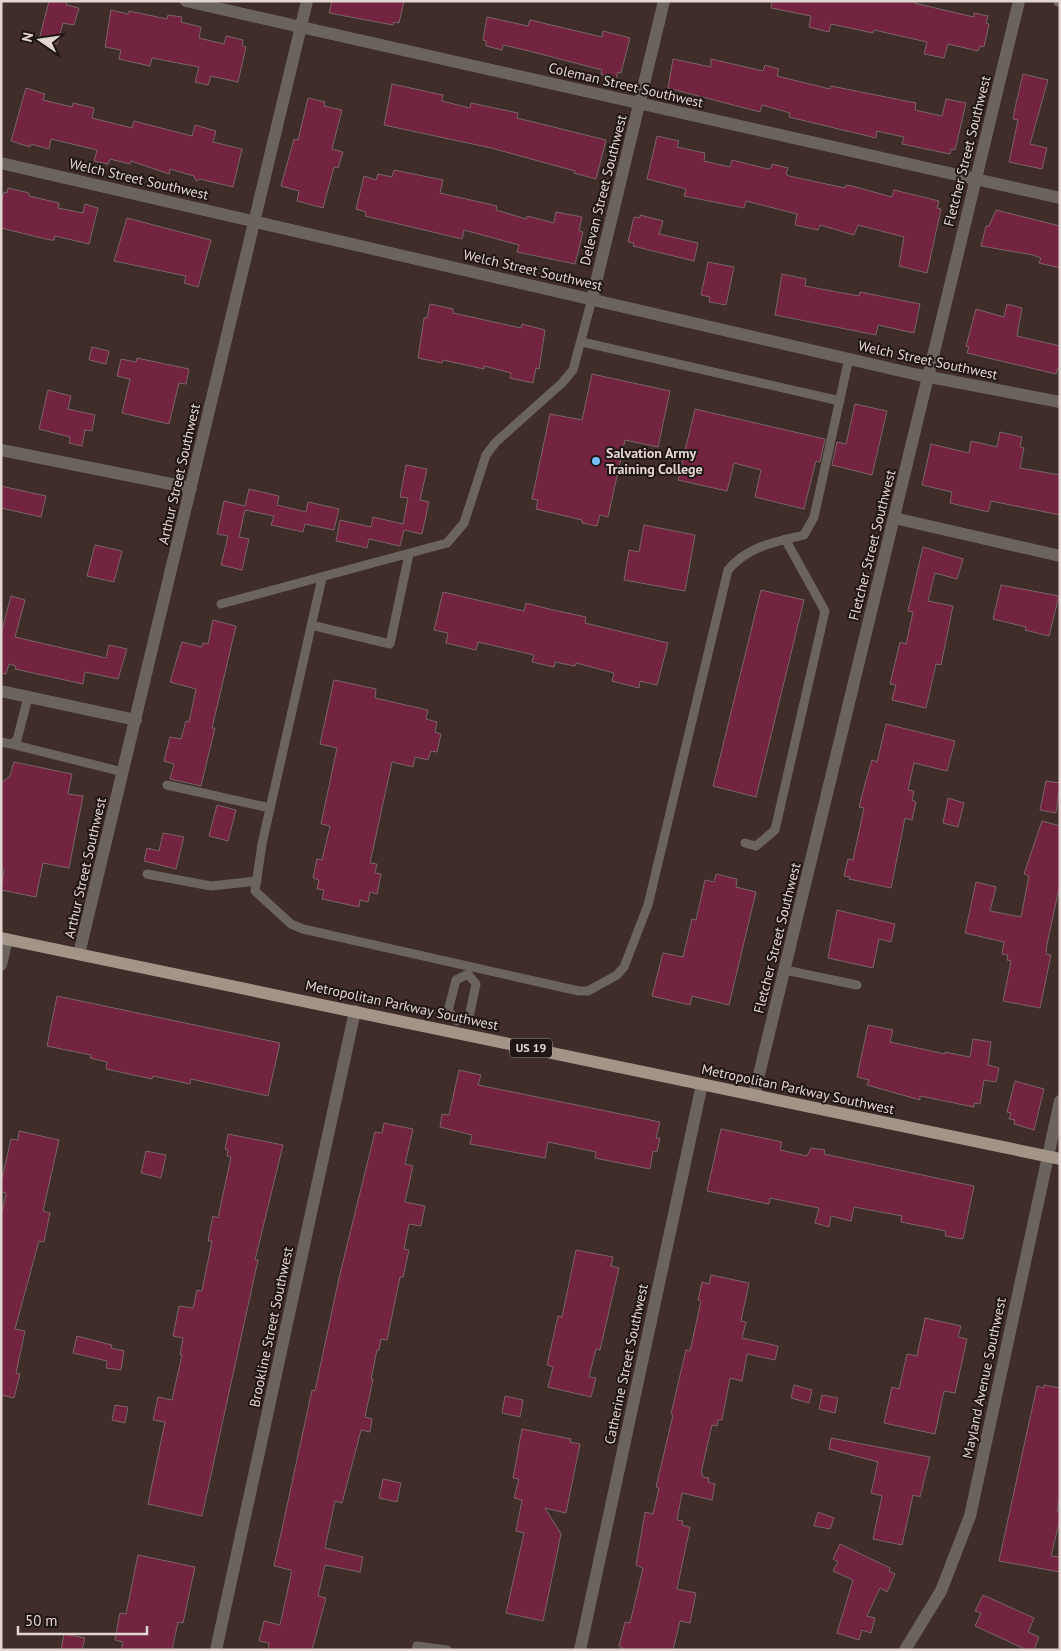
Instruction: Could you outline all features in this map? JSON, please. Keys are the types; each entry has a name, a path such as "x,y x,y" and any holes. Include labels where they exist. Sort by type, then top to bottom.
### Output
{"main road":[{"name":"Metropolitan Parkway Southwest","path":"4,938 355,1011 456,1026 702,1084 1053,1158"}],"street":[{"name":"Coleman Street Southwest","path":"186,1 1060,198"},
{"name":"Arthur Street Southwest","path":"80,954 308,1"},
{"name":"Delevan Street Southwest","path":"592,299 664,1"},
{"name":"Fletcher Street Southwest","path":"754,1095 1019,1"},
{"name":"Welch Street Southwest","path":"1,163 928,377 1060,402"},
{"path":"1,450 191,488"},
{"path":"894,518 1060,556"},
{"path":"1,691 136,720"},
{"path":"1,965 4,938"},
{"name":"Brookline Street Southwest","path":"216,1650 355,1011"},
{"name":"Catherine Street Southwest","path":"580,1650 702,1084"},
{"name":"Mayland Avenue Southwest","path":"905,1650 941,1590 970,1516 1053,1158 1060,1101"}],"lane":[{"path":"221,604 447,543 456,534 472,502 486,455 496,442 562,383 573,370 592,299"},
{"path":"582,342 840,401"},
{"path":"322,578 270,808 255,891 291,924 303,929 468,970 579,991 588,991 617,975 624,967 648,905 728,570 736,560 759,546 804,535 814,517 850,358"},
{"path":"745,843 756,846 775,830 825,611 785,539"},
{"path":"311,625 390,644 409,554"},
{"path":"11,744 17,740 28,697"},
{"path":"1,742 123,772"},
{"path":"167,785 270,808"},
{"path":"147,874 211,886 257,881"},
{"path":"468,970 476,984 469,1018 456,1026 448,1011 456,980 468,970"},
{"path":"785,970 856,986"},
{"path":"416,1650 418,1646 447,1650"}],"building":[{"path":"49,1 67,1 66,5 79,8 74,25 63,23 57,44 39,40"},
{"path":"332,1 404,1 399,23 394,22 393,25 329,13"},
{"path":"772,1 915,1 914,3 974,17 974,13 988,16 986,23 989,24 984,47 980,46 978,51 948,44 944,58 924,54 927,42 874,30 873,33 831,24 829,32 809,27 811,16 771,8"},
{"path":"111,10 128,14 129,11 167,19 168,15 182,17 181,22 201,27 199,38 224,44 226,36 243,40 242,46 246,47 238,82 211,76 208,85 195,82 199,67 152,58 150,66 119,59 121,50 105,47"},
{"path":"487,17 528,26 530,20 602,37 603,31 630,38 621,73 618,72 616,78 601,74 602,70 529,51 503,45 502,50 486,46 486,41 483,40"},
{"path":"673,59 711,67 711,59 763,71 765,65 779,69 777,76 830,89 831,86 916,103 915,110 942,116 946,99 966,103 955,150 951,149 950,154 902,144 904,137 877,131 876,138 789,117 790,113 762,105 760,112 668,88"},
{"path":"1023,74 1048,80 1030,144 1047,148 1042,169 1009,162 1018,120 1013,119"},
{"path":"392,84 443,95 442,101 470,108 471,103 518,113 517,118 606,140 596,179 574,173 575,171 491,148 384,125"},
{"path":"26,88 45,94 43,100 72,107 73,103 94,108 92,118 132,128 134,121 192,136 195,125 216,131 213,142 242,149 233,187 200,179 196,181 194,176 170,169 169,174 131,161 130,164 110,159 108,164 94,161 97,150 51,139 49,149 31,144 30,147 11,141"},
{"path":"308,98 325,102 324,106 342,110 332,149 343,152 338,168 334,167 323,208 297,201 299,191 281,186 294,139 298,140"},
{"path":"657,136 679,141 677,147 705,153 704,161 730,167 732,160 768,169 771,168 772,164 788,168 786,174 789,176 845,188 846,185 852,186 892,197 894,190 939,201 937,208 941,209 927,273 899,266 904,237 858,225 854,235 820,225 818,230 795,225 797,214 746,201 744,208 684,196 686,189 647,179"},
{"path":"394,170 443,180 440,193 497,206 496,210 526,219 527,216 554,223 556,212 582,217 579,231 583,232 575,264 517,252 519,245 464,230 462,239 365,216 366,212 356,209 364,176 376,180 378,174 392,177"},
{"path":"8,188 29,193 29,196 59,203 58,208 83,213 85,204 98,208 89,244 55,236 54,240 50,240 1,228 1,202 4,192 7,193"},
{"path":"996,210 1060,226 1060,268 1039,263 1041,258 1033,255 981,246 986,226 989,226"},
{"path":"640,215 663,221 659,234 698,243 694,261 633,246 634,243 628,242 634,217 640,218"},
{"path":"127,218 211,240 198,287 184,283 186,276 114,261"},
{"path":"708,262 734,267 726,305 709,302 710,297 701,295"},
{"path":"782,274 806,279 805,286 859,296 860,292 920,304 914,333 878,325 876,335 775,315"},
{"path":"430,304 453,309 453,313 521,328 522,324 545,330 539,369 536,368 533,383 510,378 511,373 484,366 484,369 443,360 442,363 418,358 424,318 427,318"},
{"path":"1007,304 1022,308 1017,336 1060,346 1060,369 1058,368 1056,374 967,353 969,347 966,346 976,309 1004,317"},
{"path":"92,347 109,351 106,364 89,360"},
{"path":"137,358 189,369 186,384 179,383 169,424 122,413 130,379 117,376 121,359 136,362"},
{"path":"592,374 670,391 658,447 625,440 608,517 600,515 597,526 582,523 582,520 536,509 538,500 532,499 550,414 582,420"},
{"path":"48,390 71,396 68,409 95,415 92,431 85,430 82,446 69,443 70,437 39,429"},
{"path":"855,404 887,411 872,475 832,465 837,442 846,444"},
{"path":"695,409 825,439 820,462 816,461 804,509 755,497 761,470 734,463 727,491 678,480"},
{"path":"1000,432 1022,437 1020,447 1024,448 1020,468 1060,475 1060,515 991,501 988,512 950,503 952,492 922,485 931,444 969,453 971,441 997,447"},
{"path":"406,465 427,469 420,500 429,502 422,534 404,530 400,546 369,539 367,548 336,541 340,520 371,527 373,517 403,524 408,498 400,497"},
{"path":"1,486 46,496 41,517 1,508"},
{"path":"249,489 279,496 277,505 306,512 308,502 339,509 334,530 305,524 303,532 271,525 274,516 245,510 239,537 249,539 242,570 221,565 228,536 217,534 224,501 245,506"},
{"path":"644,525 695,535 685,591 624,580 629,550 639,552"},
{"path":"95,545 122,551 114,582 87,576"},
{"path":"923,547 963,559 957,579 935,573 928,601 953,606 941,665 936,664 926,708 892,700 896,685 890,684 900,642 906,644 913,612 908,611"},
{"path":"1001,585 1059,596 1049,636 1025,630 1026,627 993,619"},
{"path":"761,590 804,600 756,797 713,786"},
{"path":"443,592 524,611 526,603 586,617 585,623 668,643 657,685 640,681 639,688 612,681 614,673 576,663 575,666 555,662 554,667 532,662 534,655 478,642 476,650 446,643 448,633 434,630"},
{"path":"11,596 25,600 15,637 106,658 109,645 127,649 118,679 85,672 83,684 15,669 16,666 9,664 6,674 1,673 1,634"},
{"path":"213,620 236,626 212,728 215,728 201,786 170,779 174,764 164,761 170,737 181,739 186,721 189,722 196,689 170,682 182,642 202,647 203,643 208,644"},
{"path":"334,680 376,689 375,698 428,710 426,719 437,722 435,732 441,734 437,752 431,751 428,760 415,757 413,767 392,762 370,863 377,864 375,873 381,874 377,894 370,892 368,902 360,900 359,907 322,899 324,890 317,889 319,880 313,878 317,859 322,860 330,826 321,824 337,748 320,744"},
{"path":"886,724 955,741 947,771 914,763 908,790 914,791 912,800 916,802 912,820 905,818 891,888 849,879 850,877 844,876 848,859 853,860 864,808 859,807 872,760 877,762"},
{"path":"14,762 72,774 68,794 83,796 69,868 43,863 36,897 1,890 4,870 1,869 1,783 10,776"},
{"path":"1046,781 1060,783 1056,813 1040,810"},
{"path":"948,798 964,803 958,827 943,823"},
{"path":"217,805 236,810 228,841 209,836"},
{"path":"1042,821 1060,826 1060,884 1047,944 1046,954 1051,955 1040,1008 1003,1001 1011,961 1007,960 1008,955 1002,954 1004,942 965,933 976,882 996,887 990,911 1021,917 1029,876 1024,874"},
{"path":"163,833 184,837 176,869 144,861 147,848 159,851"},
{"path":"716,874 737,879 736,887 756,892 729,1005 692,996 690,1005 652,996 663,953 683,957 692,919 696,920 705,880 714,882"},
{"path":"837,910 895,924 891,942 879,939 873,968 828,958"},
{"path":"57,996 280,1043 268,1096 191,1079 190,1084 153,1076 152,1079 106,1069 107,1062 90,1058 91,1055 47,1046"},
{"path":"868,1025 893,1030 890,1042 945,1054 945,1052 970,1057 973,1039 991,1042 988,1065 999,1068 996,1082 984,1080 980,1104 974,1103 974,1107 920,1096 920,1100 867,1085 869,1080 857,1077"},
{"path":"459,1070 481,1075 478,1085 660,1122 656,1138 660,1138 657,1152 653,1151 650,1169 595,1158 596,1152 548,1142 545,1158 470,1144 472,1135 440,1127 442,1114 449,1115"},
{"path":"1015,1081 1044,1089 1034,1130 1014,1124 1015,1120 1009,1119 1011,1113 1007,1112"},
{"path":"384,1123 413,1129 405,1164 413,1166 405,1202 425,1206 421,1226 409,1224 404,1249 409,1250 403,1277 400,1277 387,1340 381,1339 379,1350 377,1350 365,1417 372,1419 370,1432 361,1430 342,1503 335,1501 325,1548 363,1557 360,1572 325,1565 318,1596 326,1598 312,1650 268,1650 269,1643 259,1641 264,1621 280,1625 291,1575 291,1570 274,1566 312,1390 315,1391 339,1278 375,1132 382,1133"},
{"path":"721,1129 782,1142 780,1150 807,1156 811,1148 825,1150 824,1154 974,1186 963,1239 945,1236 946,1231 901,1222 902,1216 854,1207 851,1221 831,1216 829,1227 815,1223 819,1208 770,1198 769,1204 707,1191"},
{"path":"19,1131 59,1140 43,1211 50,1213 44,1242 39,1241 15,1329 25,1331 16,1373 20,1374 14,1398 1,1395 1,1216 6,1193 1,1192 1,1183 11,1139 18,1140"},
{"path":"228,1134 283,1145 255,1260 258,1260 202,1516 148,1504 165,1422 153,1420 158,1397 172,1400 182,1355 180,1355 183,1338 173,1336 179,1306 193,1308 197,1290 202,1291 212,1241 208,1241 213,1216 218,1218 231,1157 227,1156 228,1150 225,1149"},
{"path":"146,1151 166,1155 161,1178 141,1173"},
{"path":"576,1250 613,1257 611,1266 619,1268 600,1350 596,1349 589,1377 596,1378 591,1397 548,1387 553,1367 547,1365 558,1316 562,1317"},
{"path":"711,1275 749,1283 741,1321 746,1322 742,1338 778,1346 775,1360 747,1354 742,1381 730,1378 722,1420 718,1420 717,1426 712,1425 701,1473 703,1474 702,1477 709,1478 708,1482 715,1484 712,1500 682,1493 677,1520 683,1521 682,1525 690,1527 677,1589 696,1593 690,1623 680,1621 673,1650 626,1650 619,1646 625,1622 630,1623 643,1568 636,1565 645,1512 653,1514 659,1488 656,1487 673,1415 671,1414 686,1350 690,1351 701,1301 698,1300 702,1282 709,1284"},
{"path":"925,1318 961,1326 958,1337 967,1339 955,1393 944,1391 935,1434 884,1423 892,1387 899,1389 907,1354 917,1356"},
{"path":"77,1336 112,1345 111,1348 124,1351 121,1370 106,1368 107,1361 73,1353"},
{"path":"794,1385 812,1390 809,1403 791,1398"},
{"path":"1044,1385 1060,1388 1060,1496 1057,1511 1060,1511 1060,1519 1051,1556 1060,1557 1060,1572 999,1561 1037,1386 1044,1388"},
{"path":"822,1395 838,1398 835,1413 819,1409"},
{"path":"505,1396 523,1400 520,1417 502,1413"},
{"path":"115,1405 128,1407 125,1423 112,1420"},
{"path":"522,1429 571,1439 570,1442 580,1444 566,1513 545,1508 561,1534 543,1621 506,1613 524,1533 516,1531 522,1500 514,1498 519,1479 513,1478"},
{"path":"831,1438 930,1457 920,1497 913,1495 902,1545 873,1539 882,1496 871,1493 878,1462 829,1449"},
{"path":"383,1479 401,1483 397,1502 379,1498"},
{"path":"818,1512 834,1518 830,1529 814,1526"},
{"path":"840,1544 890,1568 889,1571 895,1574 887,1592 880,1588 867,1616 875,1618 871,1633 862,1630 859,1640 837,1633 853,1580 833,1571 838,1562 833,1559"},
{"path":"138,1555 195,1567 183,1623 178,1622 172,1650 121,1650 123,1642 115,1640 120,1613 126,1614"},
{"path":"983,1595 1034,1618 1028,1632 1039,1637 1034,1650 1027,1650 975,1626 981,1613 975,1611"},
{"path":"64,1634 85,1638 82,1650 61,1650"}],"place":[{"name":"Salvation Army Training College","path":"596,461"}]}
